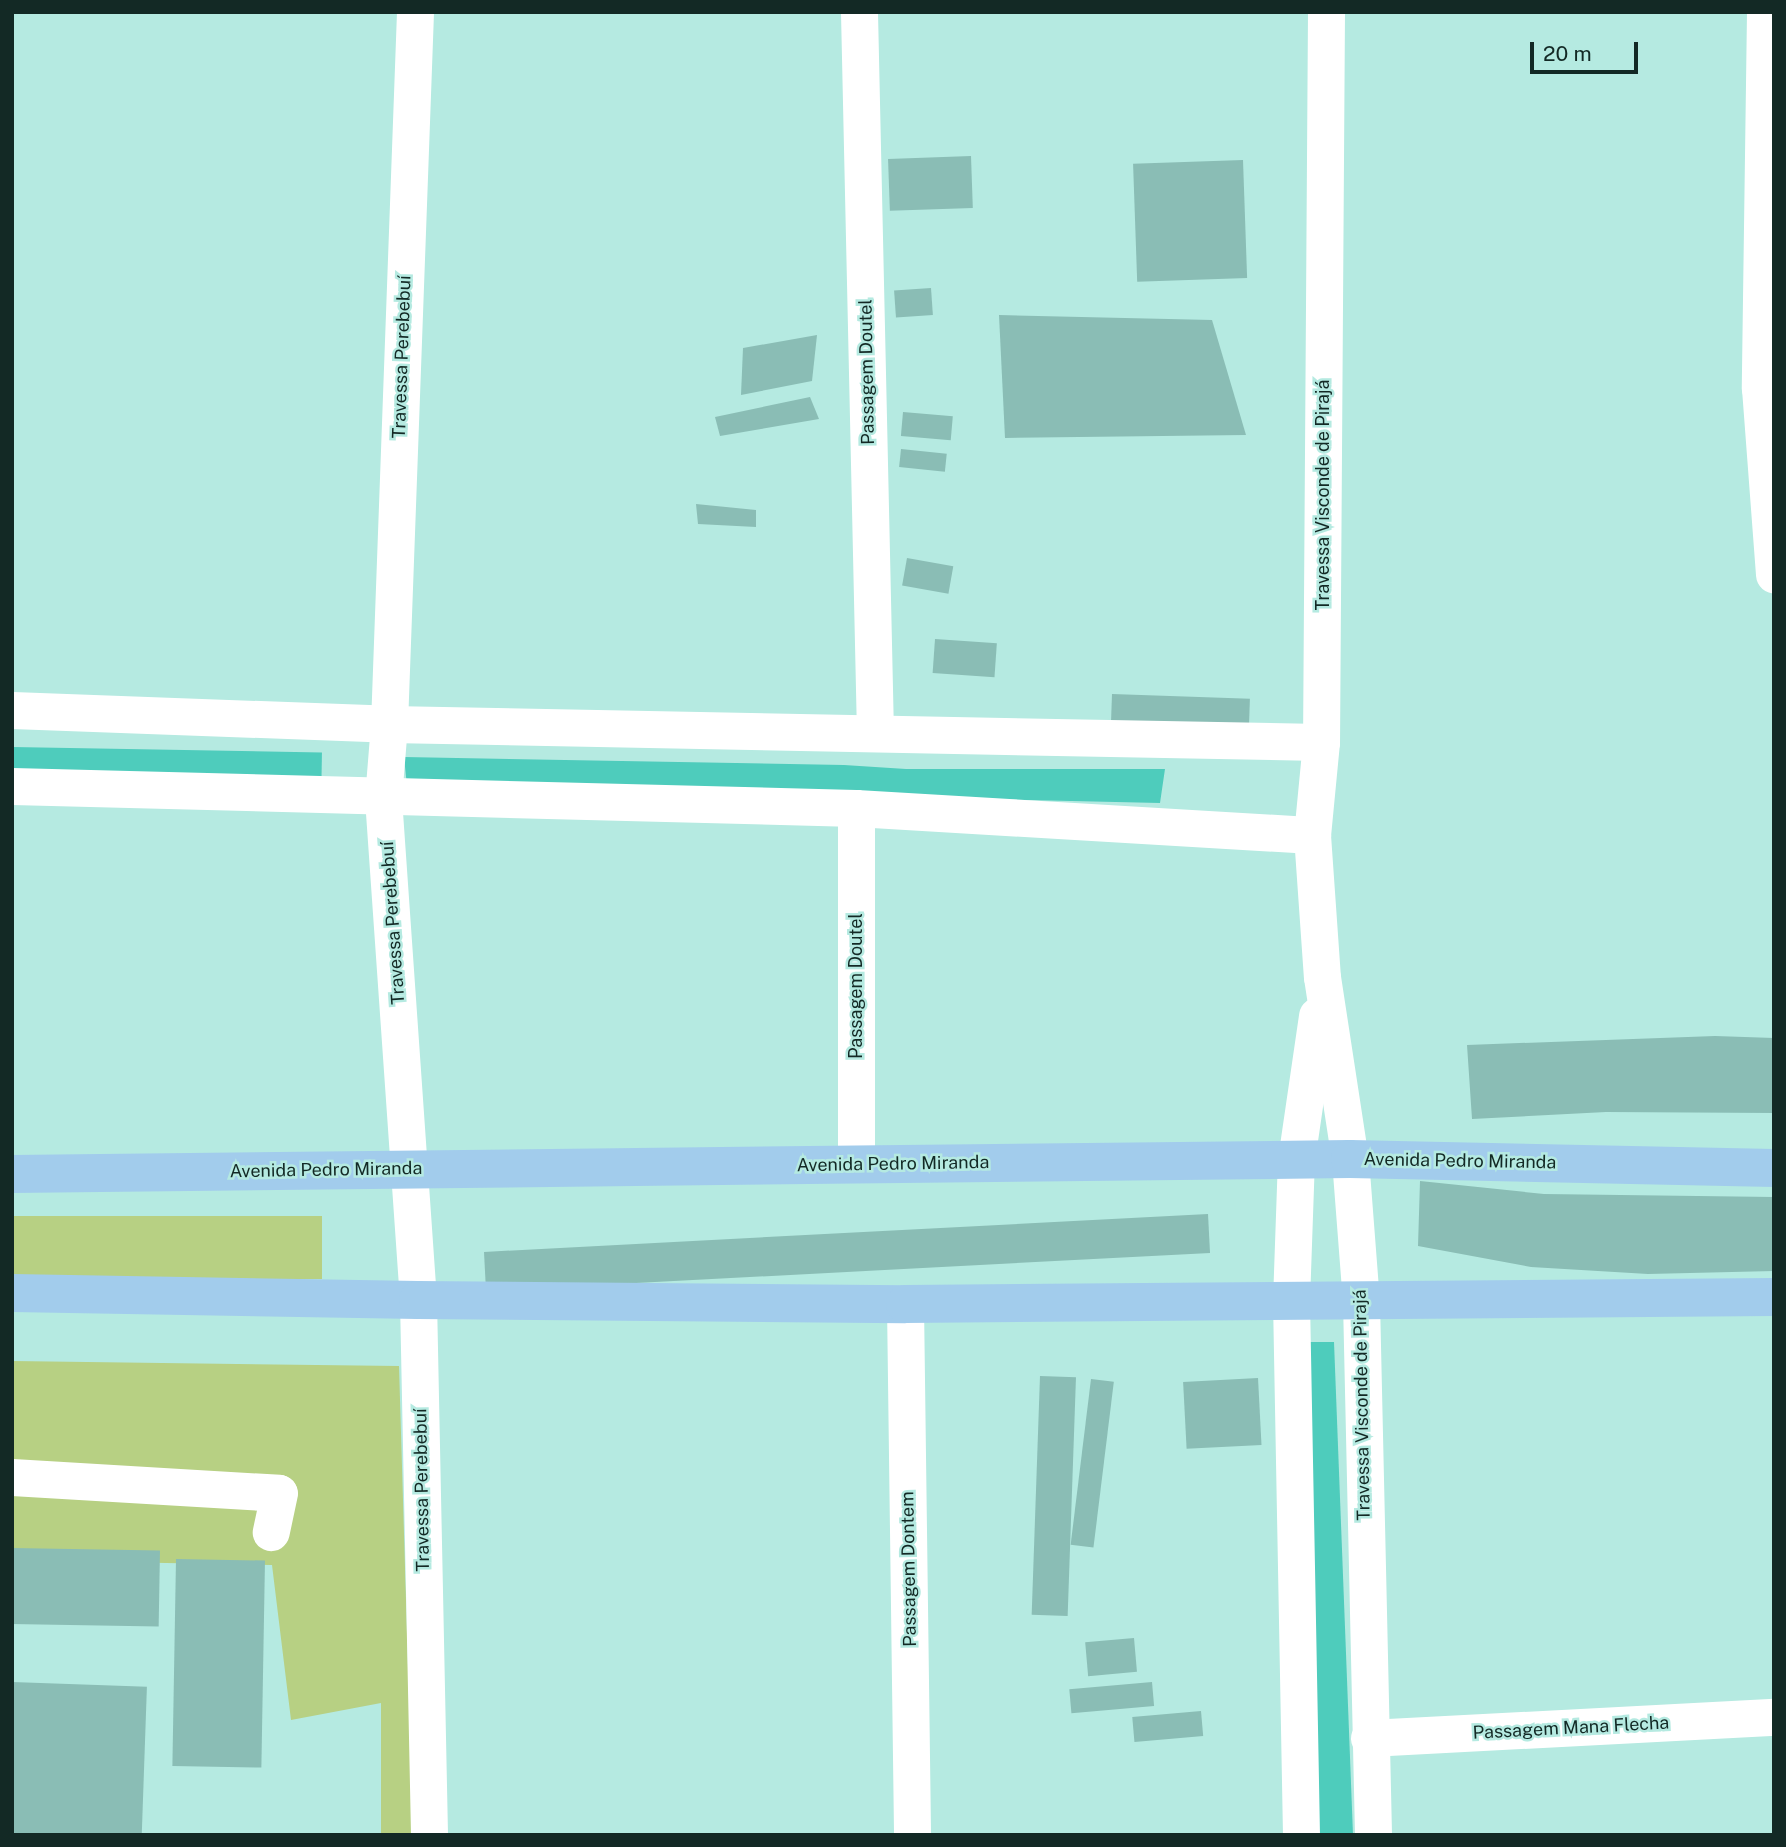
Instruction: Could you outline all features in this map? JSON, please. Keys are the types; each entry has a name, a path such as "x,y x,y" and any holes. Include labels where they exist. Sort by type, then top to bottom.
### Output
{"main road":[{"name":"Avenida Pedro Miranda","path":"12,1174 1350,1159 1774,1168"},
{"path":"12,1293 905,1304 1774,1297"}],"street":[{"name":"Travessa Perebebuí","path":"415,12 389,724 383,798 411,1169 418,1300 429,1835"},
{"name":"Passagem Doutel","path":"859,12 875,731"},
{"name":"Travessa Visconde de Pirajá","path":"1326,12 1321,742 1312,835 1322,977 1350,1159 1360,1301 1373,1835"},
{"path":"1765,12 1760,388 1774,574"},
{"path":"12,710 389,724 875,731 1321,742"},
{"path":"12,786 383,798 856,808 1312,835"},
{"name":"Passagem Doutel","path":"856,808 856,1164"},
{"name":"Travessa Visconde de Pirajá","path":"1301,1835 1291,1301 1296,1160 1322,977"},
{"name":"Passagem Dontem","path":"905,1304 912,1835"},
{"path":"12,1477 279,1493 271,1532"},
{"name":"Passagem Mana Flecha","path":"1369,1738 1774,1717"}],"shaded area":[{"path":"12,747 322,752 321,784 12,779"},
{"path":"404,757 844,765 906,769 1165,769 1160,803 407,786"},
{"path":"12,1216 322,1216 322,1279 12,1279"},
{"path":"1306,1342 1334,1342 1353,1835 1309,1835"},
{"path":"12,1361 399,1366 413,1835 381,1835 381,1703 291,1720 272,1565 12,1560"}],"building":[{"path":"971,156 973,208 890,211 888,159"},
{"path":"1243,160 1247,278 1137,282 1133,164"},
{"path":"931,288 933,315 896,318 894,291"},
{"path":"999,315 1212,320 1246,435 1005,438"},
{"path":"817,335 812,381 741,395 743,348"},
{"path":"810,397 819,419 720,436 715,417"},
{"path":"903,412 953,416 951,440 901,436"},
{"path":"901,449 947,454 945,472 899,467"},
{"path":"696,504 756,510 756,527 698,524"},
{"path":"907,558 953,566 948,594 902,586"},
{"path":"935,639 997,643 994,677 933,673"},
{"path":"1112,694 1250,699 1249,728 1111,723"},
{"path":"1715,1036 1774,1038 1774,1113 1606,1112 1472,1119 1467,1045"},
{"path":"1420,1181 1544,1194 1774,1197 1774,1271 1648,1274 1531,1267 1418,1246"},
{"path":"1208,1214 1210,1253 486,1291 484,1252"},
{"path":"1040,1376 1076,1377 1068,1616 1032,1615"},
{"path":"1258,1378 1262,1445 1187,1449 1183,1382"},
{"path":"1091,1379 1114,1382 1093,1548 1071,1545"},
{"path":"12,1548 160,1551 159,1627 12,1624"},
{"path":"176,1559 265,1561 261,1768 172,1766"},
{"path":"1134,1638 1137,1672 1088,1676 1085,1642"},
{"path":"12,1682 147,1687 142,1835 12,1835"},
{"path":"1152,1682 1154,1706 1071,1713 1069,1689"},
{"path":"1201,1711 1203,1736 1134,1742 1132,1717"}]}
